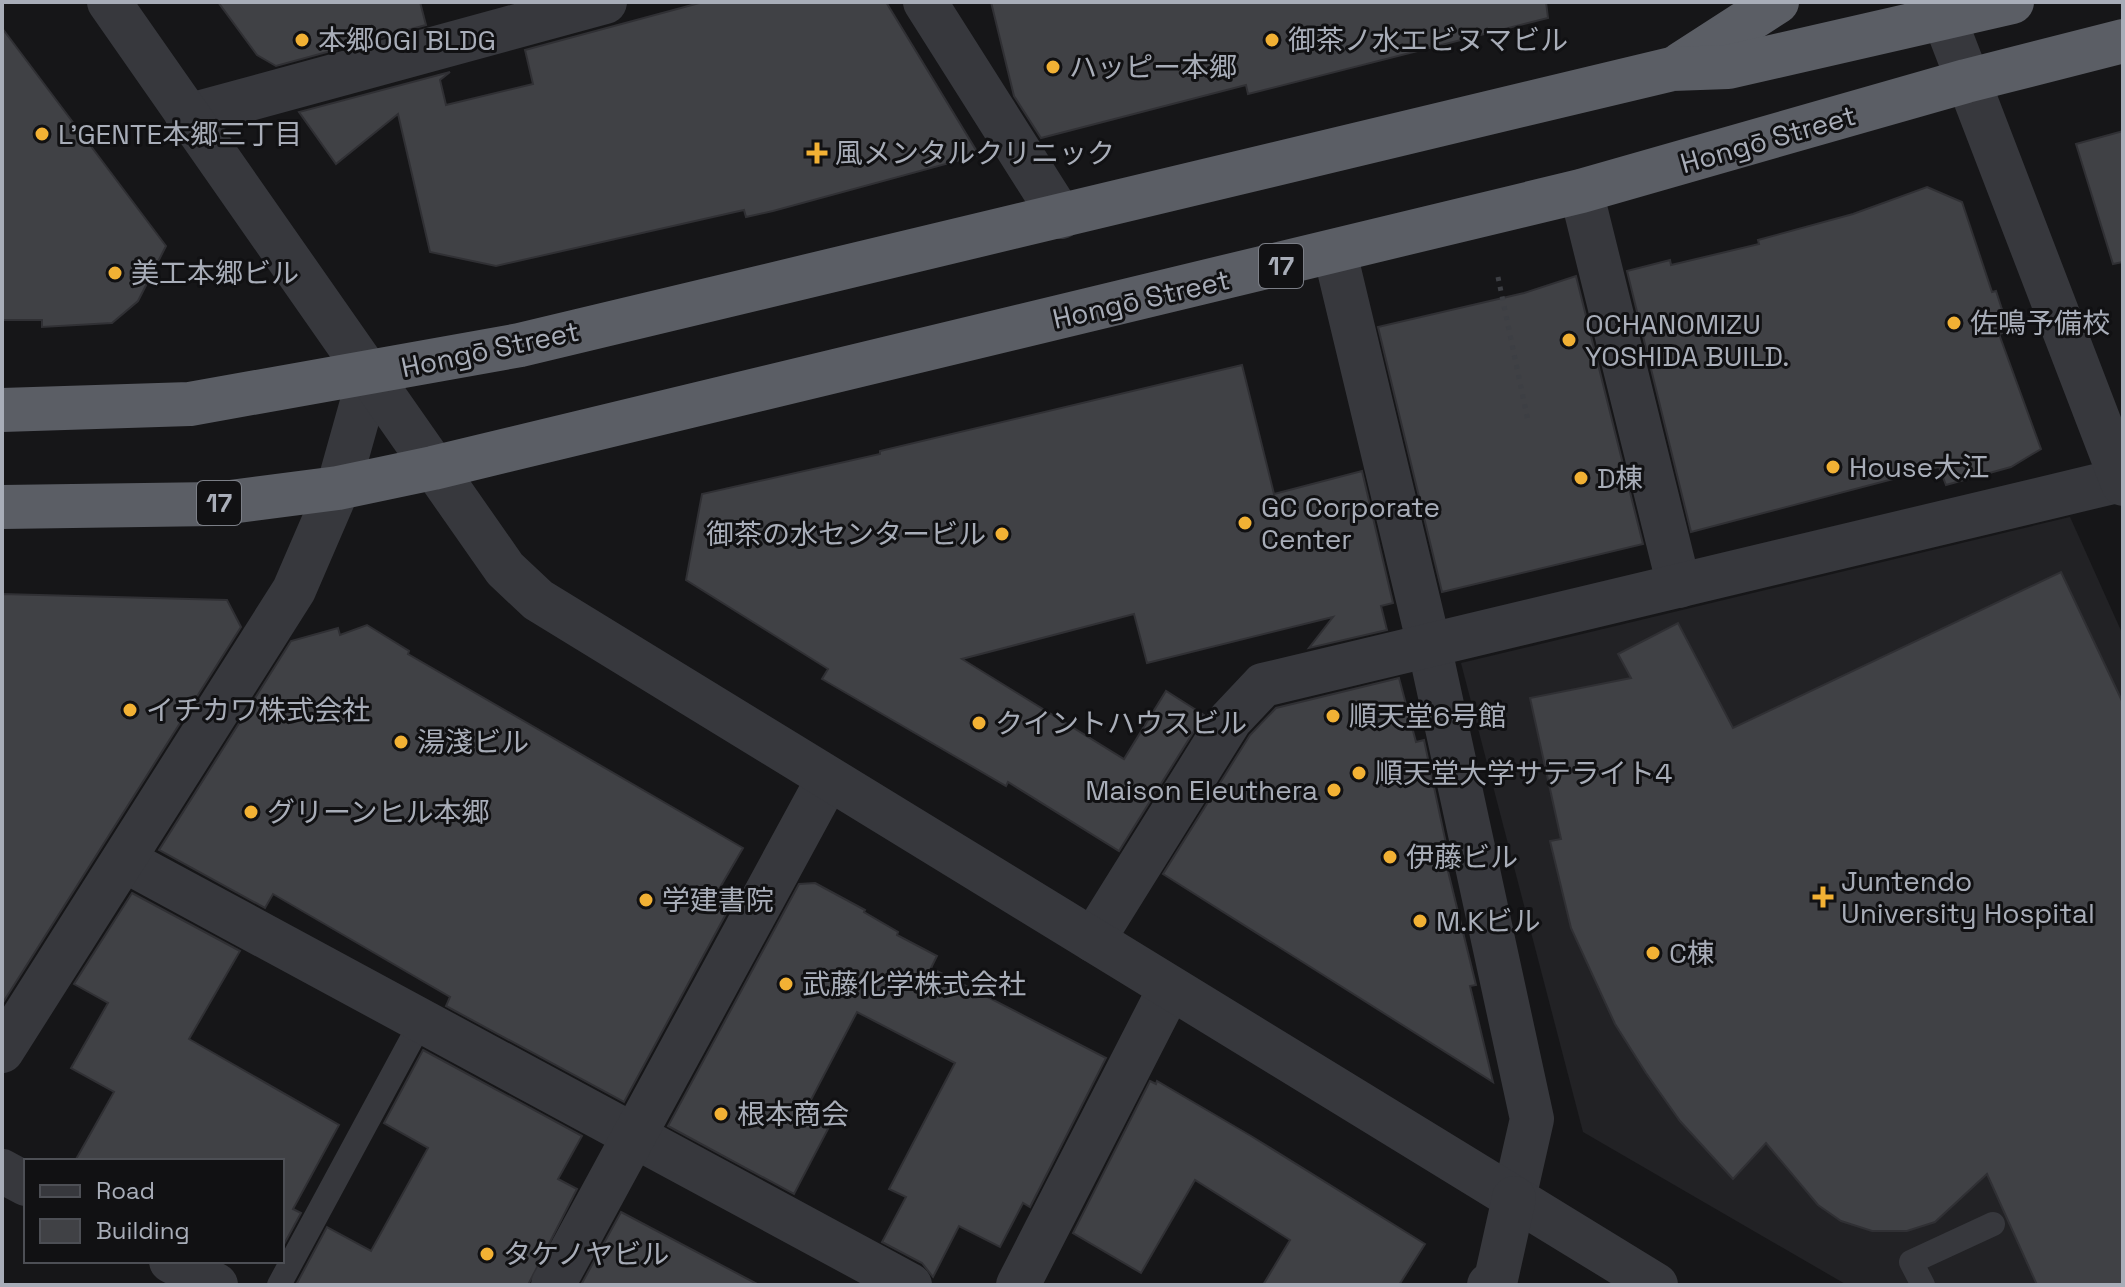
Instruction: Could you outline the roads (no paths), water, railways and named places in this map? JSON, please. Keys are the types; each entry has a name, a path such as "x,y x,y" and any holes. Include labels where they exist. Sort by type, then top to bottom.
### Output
{"highway":[{"path":"1672,69 1722,41 1777,2"},
{"name":"Hongō Street","path":"2,410 190,404 520,345 1672,69 1728,67 1943,8 2012,2"},
{"name":"Hongō Street","path":"433,468 1335,253 1581,191 1966,81 2123,41"},
{"name":"17","path":"2,507 215,504 338,488 433,468"}],"street":[{"path":"109,2 505,569 538,600 1656,1285"},
{"path":"187,116 605,2"},
{"path":"925,2 1061,217"},
{"path":"1093,940 1230,720 1263,685 2122,482 1966,81 1943,8"},
{"path":"1581,191 1679,586"},
{"path":"1335,253 1429,645 1532,1119 1496,1279 1489,1285"},
{"path":"2,1051 294,590 338,488 370,374"},
{"path":"553,1285 828,779"},
{"path":"124,860 910,1285"},
{"path":"1018,1285 1170,988"},
{"path":"2,1171 24,1183"},
{"path":"175,1263 216,1285"}],"lane":[{"path":"279,1285 421,1022"},
{"path":"1923,1285 1911,1262 1993,1224"}],"place":[{"name":"本郷OGI BLDG","path":"302,40"},
{"name":"御茶ノ水エビヌマビル","path":"1272,40"},
{"name":"ハッピー本郷","path":"1053,67"},
{"name":"L’GENTE本郷三丁目","path":"42,134"},
{"name":"風メンタルクリニック","path":"817,153"},
{"name":"美工本郷ビル","path":"115,273"},
{"name":"佐鳴予備校","path":"1954,323"},
{"name":"OCHANOMIZU YOSHIDA BUILD.","path":"1569,340"},
{"name":"House大江","path":"1833,467"},
{"name":"D棟","path":"1581,478"},
{"name":"GC Corporate Center","path":"1245,523"},
{"name":"御茶の水センタービル","path":"1002,534"},
{"name":"イチカワ株式会社","path":"130,710"},
{"name":"順天堂6号館","path":"1333,716"},
{"name":"クイントハウスビル","path":"979,723"},
{"name":"湯淺ビル","path":"401,742"},
{"name":"順天堂大学サテライト4","path":"1359,773"},
{"name":"Maison Eleuthera","path":"1334,790"},
{"name":"グリーンヒル本郷","path":"251,812"},
{"name":"伊藤ビル","path":"1390,857"},
{"name":"Juntendo University Hospital","path":"1823,897"},
{"name":"学建書院","path":"646,900"},
{"name":"M.Kビル","path":"1420,921"},
{"name":"C棟","path":"1653,953"},
{"name":"武藤化学株式会社","path":"786,984"},
{"name":"根本商会","path":"721,1114"},
{"name":"タケノヤビル","path":"487,1254"}]}
